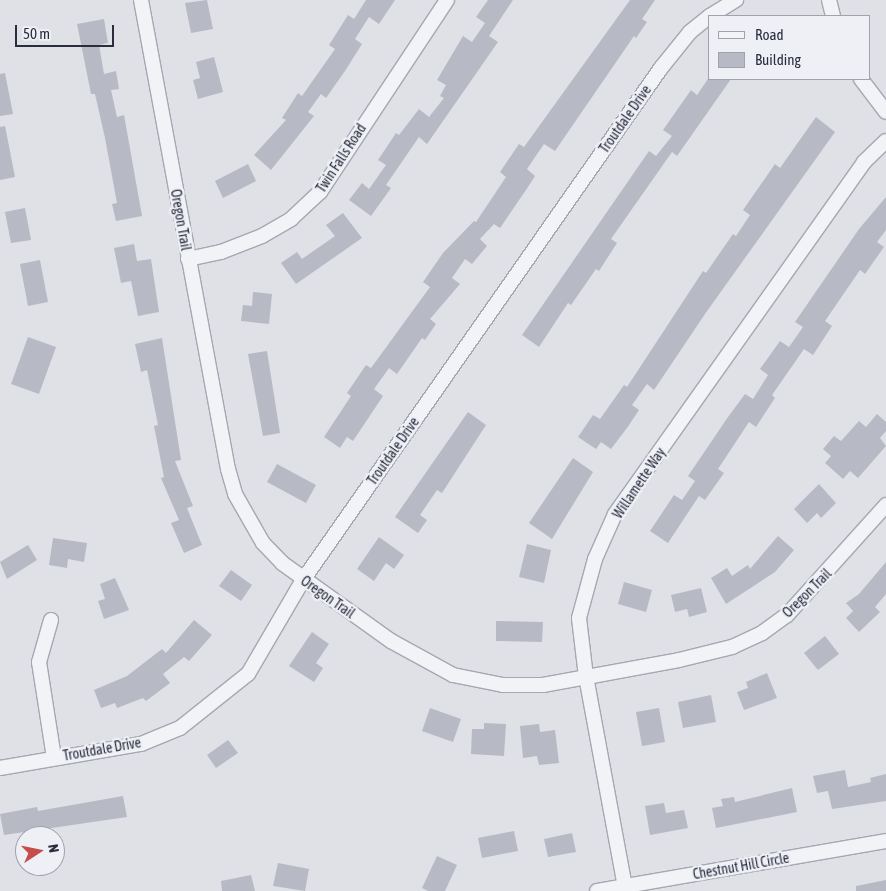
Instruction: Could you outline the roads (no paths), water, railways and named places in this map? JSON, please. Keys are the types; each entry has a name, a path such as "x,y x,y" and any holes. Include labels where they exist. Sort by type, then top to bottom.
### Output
{"street":[{"name":"Oregon Trail","path":"141,0 188,259 228,469 235,494 263,543 303,580 391,640 453,675 503,686 543,685 679,660 732,646 762,633 787,615 886,505"},
{"name":"Twin Falls Road","path":"188,259 221,252 262,236 291,219 320,192 447,0"},
{"name":"Troutdale Drive","path":"712,15 736,0"},
{"path":"829,0 833,15"},
{"name":"Troutdale Drive","path":"0,768 141,744 180,728 248,674 303,580 661,68 690,32 708,18"},
{"path":"861,80 886,112"},
{"name":"Willamette Way","path":"625,887 586,677 579,618 595,559 615,514 864,162 886,141"},
{"path":"51,620 39,662 54,758"},
{"name":"Chestnut Hill Circle","path":"597,891 886,841"}]}
